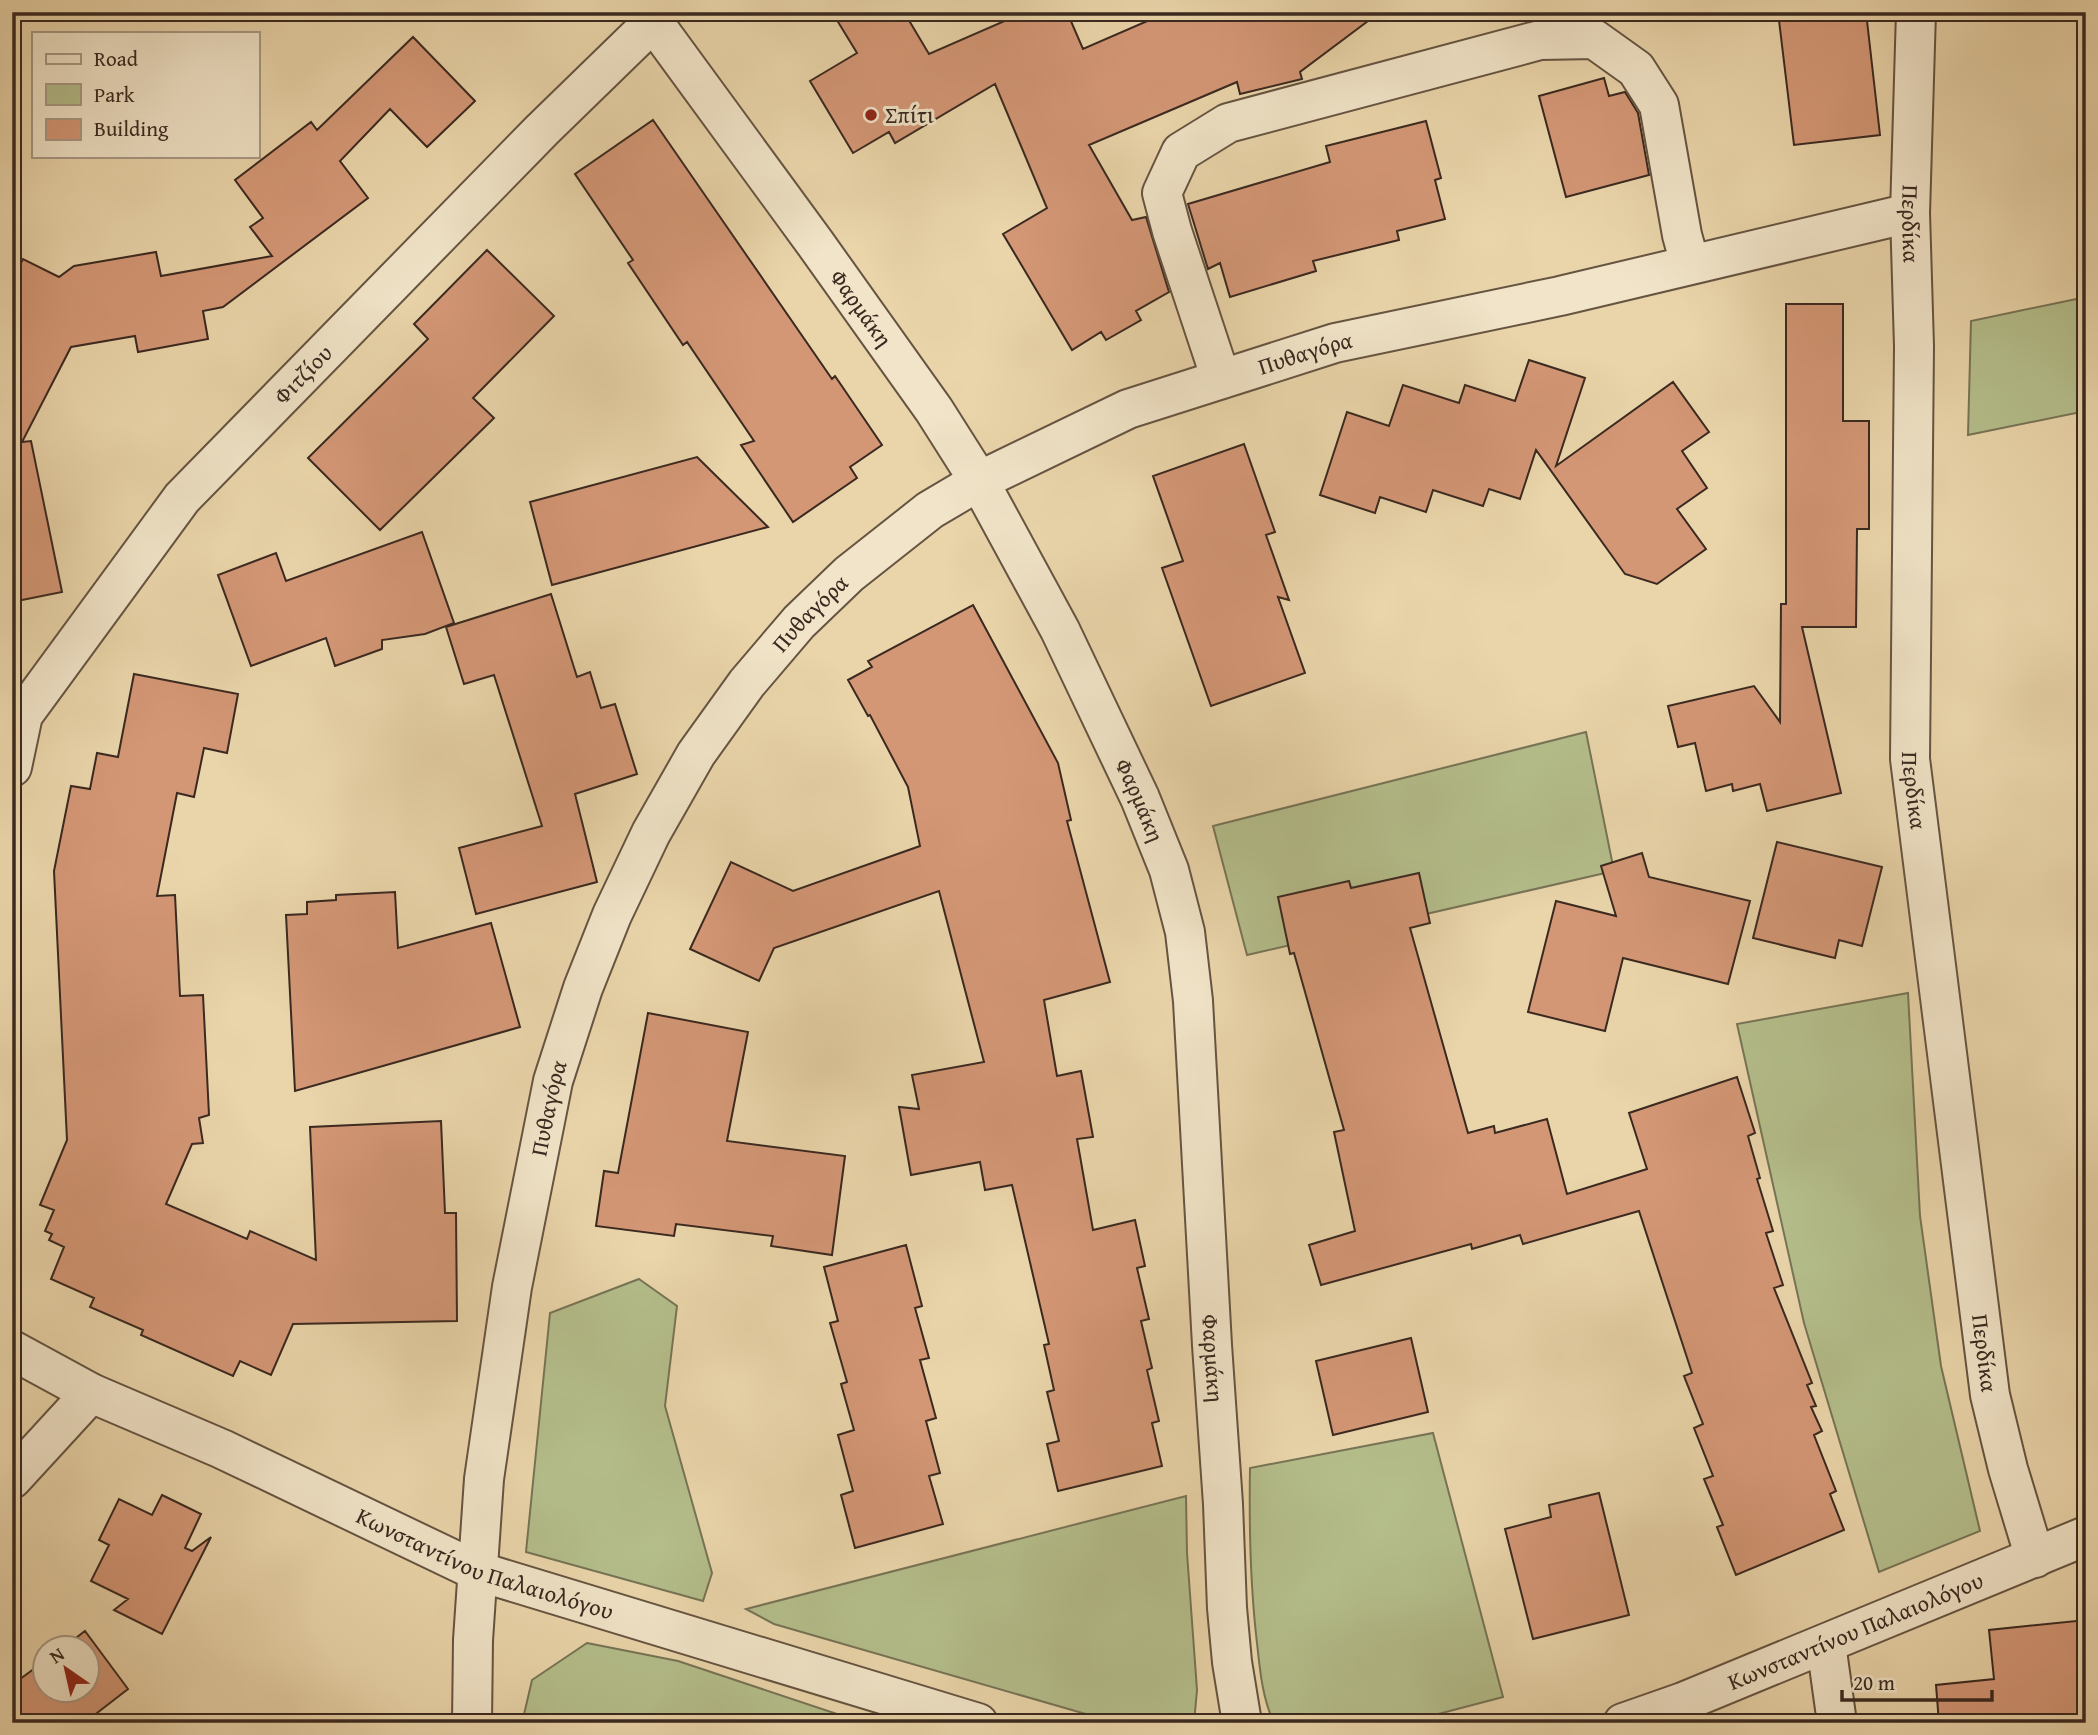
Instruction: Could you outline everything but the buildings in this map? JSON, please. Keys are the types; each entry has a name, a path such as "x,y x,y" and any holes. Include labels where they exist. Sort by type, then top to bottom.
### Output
{"street":[{"name":"Περδίκα","path":"1916,12 1910,213 1914,346 1910,759 1990,1395 2008,1469 2035,1558"},
{"name":"Φαρμάκη","path":"649,17 934,410 979,481 1060,630 1140,798 1169,870 1182,920 1194,1014 1227,1608 1242,1723"},
{"name":"Φιτζίου","path":"12,767 18,712 182,498 649,17"},
{"path":"1221,379 1162,193 1181,152 1228,123 1539,40 1594,40 1636,69 1659,104 1690,264"},
{"name":"Πυθαγόρα","path":"472,1723 472,1640 484,1479 512,1287 553,1081 583,988 612,915 651,834 696,754 747,683 799,622 849,574 929,510 979,481 1128,409 1335,343 1560,296 1910,213"},
{"name":"Κωνσταντίνου Παλαιολόγου","path":"12,1350 92,1392 222,1449 477,1571 978,1723"},
{"path":"12,1479 92,1392"},
{"name":"Κωνσταντίνου Παλαιολόγου","path":"1623,1723 1683,1702 2086,1536"},
{"path":"1826,1644 1837,1723"}],"green space":[{"path":"2086,297 2086,411 1968,435 1971,321"},
{"path":"1586,732 1614,871 1247,955 1213,826"},
{"path":"1908,993 1920,1216 1941,1366 1980,1531 1879,1572 1804,1323 1737,1024"},
{"path":"639,1279 677,1306 665,1406 712,1573 703,1601 526,1552 550,1313"},
{"path":"1433,1433 1503,1697 1404,1723 1274,1723 1262,1683 1255,1621 1250,1556 1250,1468"},
{"path":"1186,1496 1187,1553 1197,1690 1194,1723 1117,1723 774,1624 746,1609"},
{"path":"587,1643 678,1661 864,1723 522,1723 532,1680"}],"place":[{"name":"Σπίτι","path":"871,115"}]}
